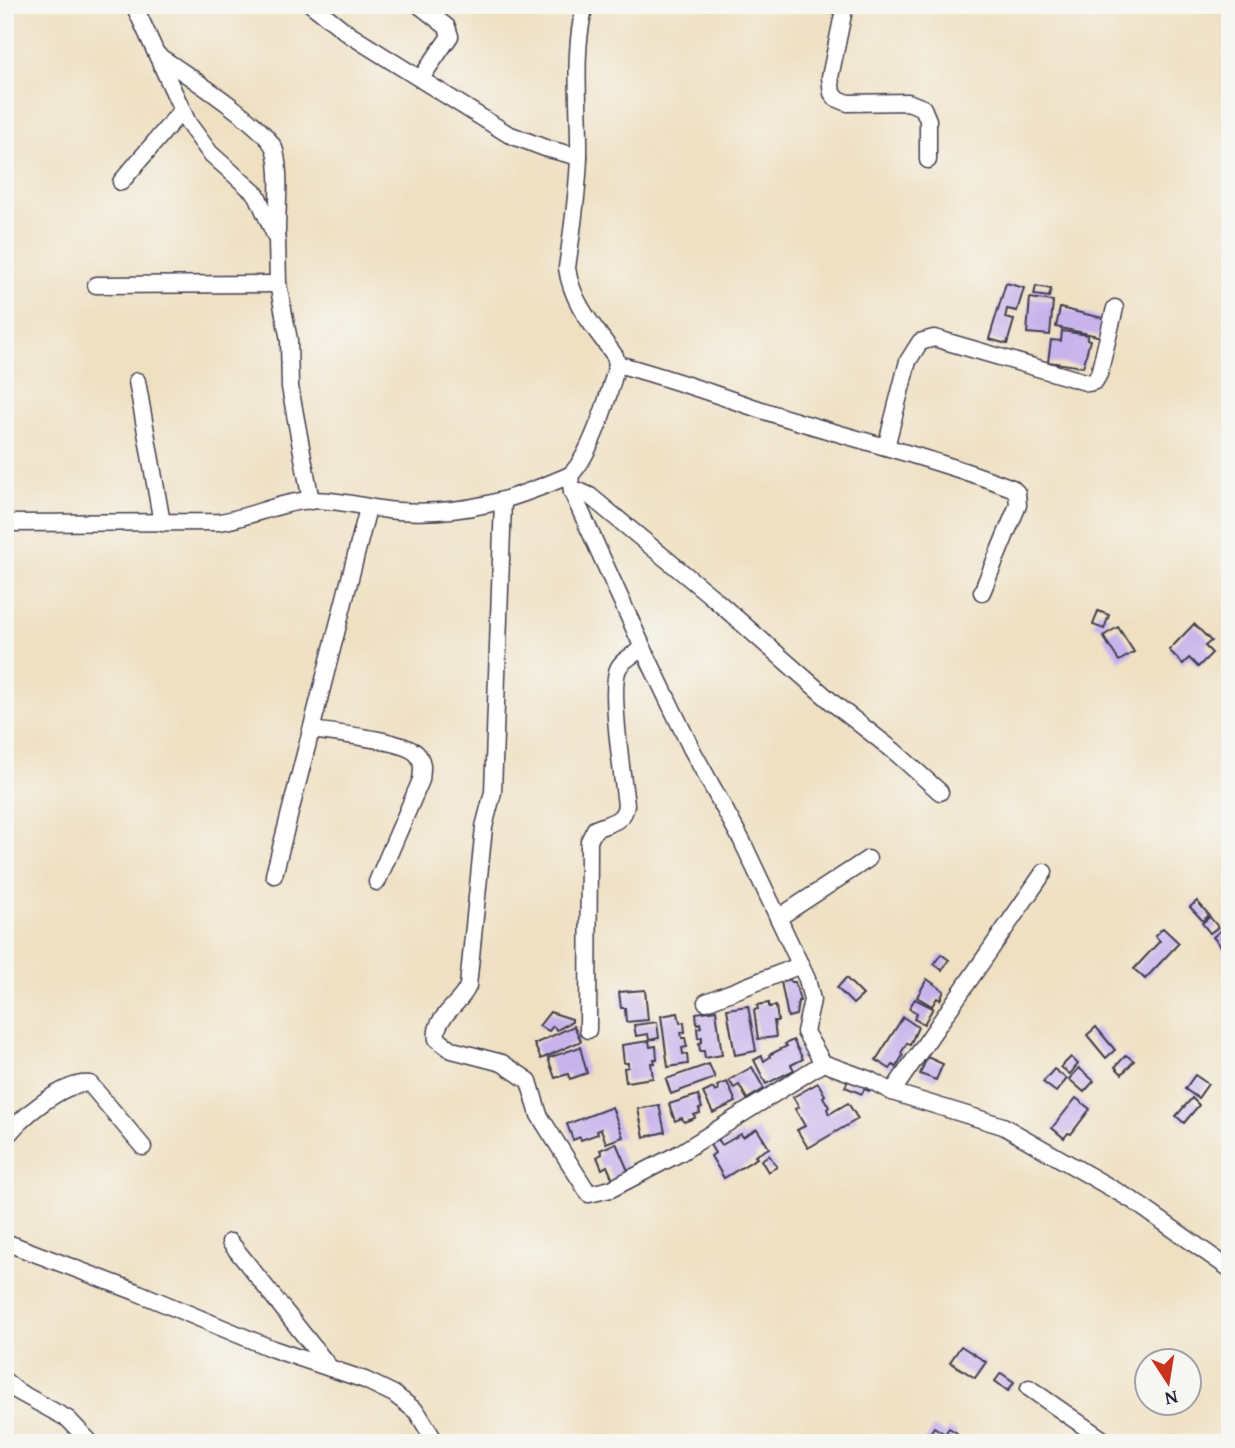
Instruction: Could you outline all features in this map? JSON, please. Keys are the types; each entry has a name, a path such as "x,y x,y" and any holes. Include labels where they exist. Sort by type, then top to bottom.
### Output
{"street":[{"path":"134,5 182,110 210,153 257,195 277,240"},
{"path":"312,5 350,35 508,134 579,157"},
{"path":"419,5 450,32 422,78"},
{"path":"5,523 219,523 243,519 303,501 438,512 475,509 520,496 570,475 577,469 589,445 617,364 615,356 577,304 569,287 567,268 579,157 577,80 581,20 585,5"},
{"path":"845,5 830,77 832,93 836,98 848,103 908,102 923,108 928,120 928,160"},
{"path":"156,54 222,100 267,137 275,149 278,284 289,340 290,387 311,501"},
{"path":"121,182 182,110"},
{"path":"96,285 278,284"},
{"path":"886,447 908,360 920,342 934,338 1089,383 1095,381 1099,374 1115,308"},
{"path":"617,364 663,376 786,418 1012,488 1017,493 1018,505 982,592"},
{"path":"137,381 162,523"},
{"path":"570,475 572,492 643,648 691,748 742,841 800,965 813,1000 805,1032 823,1063 858,1075 892,1092 1003,1126 1132,1200 1230,1269"},
{"path":"572,492 579,491 590,496 940,792"},
{"path":"503,501 494,792 484,827 468,986 465,994 439,1023 437,1038 452,1050 502,1063 529,1081 539,1115 590,1194 611,1189 680,1153 823,1063"},
{"path":"274,874 368,508"},
{"path":"588,1030 589,841 595,829 616,822 625,813 616,717 616,676 621,665 643,648"},
{"path":"310,730 397,744 416,753 423,764 421,780 377,882"},
{"path":"778,918 868,859"},
{"path":"892,1092 1044,872"},
{"path":"706,1002 800,965"},
{"path":"5,1139 20,1120 68,1087 83,1083 90,1084 143,1147"},
{"path":"5,1242 134,1291 273,1349 394,1394 417,1412 436,1443"},
{"path":"230,1242 330,1368"},
{"path":"5,1381 17,1391 68,1419 91,1443"},
{"path":"1029,1388 1108,1443"}],"building":[{"path":"1006,283 1024,288 1017,311 1007,309 1005,318 1014,320 1007,344 989,339"},
{"path":"1036,286 1051,289 1049,297 1034,295"},
{"path":"1030,298 1053,301 1050,335 1027,333"},
{"path":"1060,308 1111,320 1107,338 1056,327"},
{"path":"1062,331 1088,335 1087,339 1090,340 1083,367 1048,362 1051,340 1061,341"},
{"path":"1098,611 1109,615 1104,629 1093,625"},
{"path":"1194,624 1211,641 1205,646 1212,653 1198,667 1189,658 1183,664 1169,650"},
{"path":"1118,627 1134,652 1119,661 1103,636"},
{"path":"1197,901 1209,915 1203,921 1190,907"},
{"path":"1210,917 1218,927 1210,933 1202,923"},
{"path":"1163,928 1179,943 1145,979 1134,969 1160,941 1155,936"},
{"path":"1220,931 1230,941 1230,950 1227,953 1213,937"},
{"path":"941,954 949,960 942,970 934,964"},
{"path":"846,978 863,995 853,1004 837,988"},
{"path":"790,979 795,982 800,1001 796,1015 788,1017 781,982"},
{"path":"927,979 944,991 940,1000 937,998 932,1006 917,997"},
{"path":"645,990 648,1020 626,1022 625,1008 621,1008 619,992"},
{"path":"915,999 933,1008 924,1024 914,1019 917,1013 909,1008"},
{"path":"769,1003 769,1007 776,1006 776,1037 758,1039 754,1010 758,1009 757,1005"},
{"path":"748,1006 756,1051 735,1055 727,1009"},
{"path":"716,1010 722,1055 705,1058 704,1051 700,1051 699,1043 702,1042 702,1037 698,1038 697,1028 701,1027 700,1023 697,1024 696,1013"},
{"path":"550,1012 572,1019 572,1022 557,1030 553,1026 549,1031 539,1026"},
{"path":"678,1013 680,1023 684,1022 685,1032 681,1032 687,1047 682,1048 683,1054 687,1054 688,1064 668,1067 661,1016"},
{"path":"903,1017 918,1027 910,1045 907,1043 901,1053 903,1055 896,1067 893,1065 890,1069 876,1060"},
{"path":"657,1022 659,1038 649,1040 648,1034 636,1036 634,1025"},
{"path":"574,1026 581,1041 541,1059 534,1044"},
{"path":"1096,1027 1115,1050 1106,1058 1087,1035"},
{"path":"793,1040 803,1059 791,1065 794,1070 766,1084 754,1060 762,1056 764,1061"},
{"path":"649,1041 650,1047 656,1046 657,1059 654,1059 655,1063 651,1063 653,1078 626,1082 624,1068 628,1067 628,1063 624,1063 622,1045"},
{"path":"580,1047 587,1073 570,1079 568,1074 555,1078 548,1058"},
{"path":"1126,1055 1134,1061 1122,1074 1115,1067"},
{"path":"927,1057 943,1064 936,1080 920,1074"},
{"path":"1071,1057 1078,1064 1070,1074 1061,1067"},
{"path":"709,1064 715,1078 671,1094 666,1079"},
{"path":"752,1067 764,1089 747,1099 739,1085 734,1088 729,1080"},
{"path":"1079,1068 1094,1081 1084,1092 1069,1079"},
{"path":"1054,1069 1067,1079 1056,1092 1043,1082"},
{"path":"1195,1075 1208,1084 1198,1098 1185,1089"},
{"path":"850,1076 871,1085 869,1091 864,1089 862,1094 845,1087"},
{"path":"727,1082 736,1102 713,1113 703,1093 713,1088 715,1092 719,1090 717,1086"},
{"path":"818,1083 825,1095 823,1097 829,1107 829,1114 848,1103 858,1119 808,1148 797,1130 805,1126 795,1109 799,1107 793,1097"},
{"path":"698,1095 702,1108 699,1109 700,1113 684,1122 682,1118 675,1121 669,1104"},
{"path":"1076,1098 1090,1109 1071,1134 1068,1133 1064,1138 1052,1128"},
{"path":"1192,1098 1199,1105 1184,1123 1176,1116"},
{"path":"659,1105 665,1132 644,1137 638,1109"},
{"path":"612,1107 623,1137 606,1143 601,1129 597,1131 598,1134 573,1140 567,1124"},
{"path":"757,1129 769,1148 724,1178 711,1156 715,1153 709,1143 717,1138 722,1145 741,1134 743,1137"},
{"path":"616,1143 629,1173 613,1180 607,1166 602,1169 597,1157 602,1154 600,1150"},
{"path":"769,1155 777,1167 768,1172 761,1160"},
{"path":"961,1346 986,1362 975,1378 950,1362"},
{"path":"1001,1373 1014,1382 1008,1391 995,1381"},
{"path":"934,1427 945,1434 949,1428 957,1433 951,1443 923,1443"}]}
